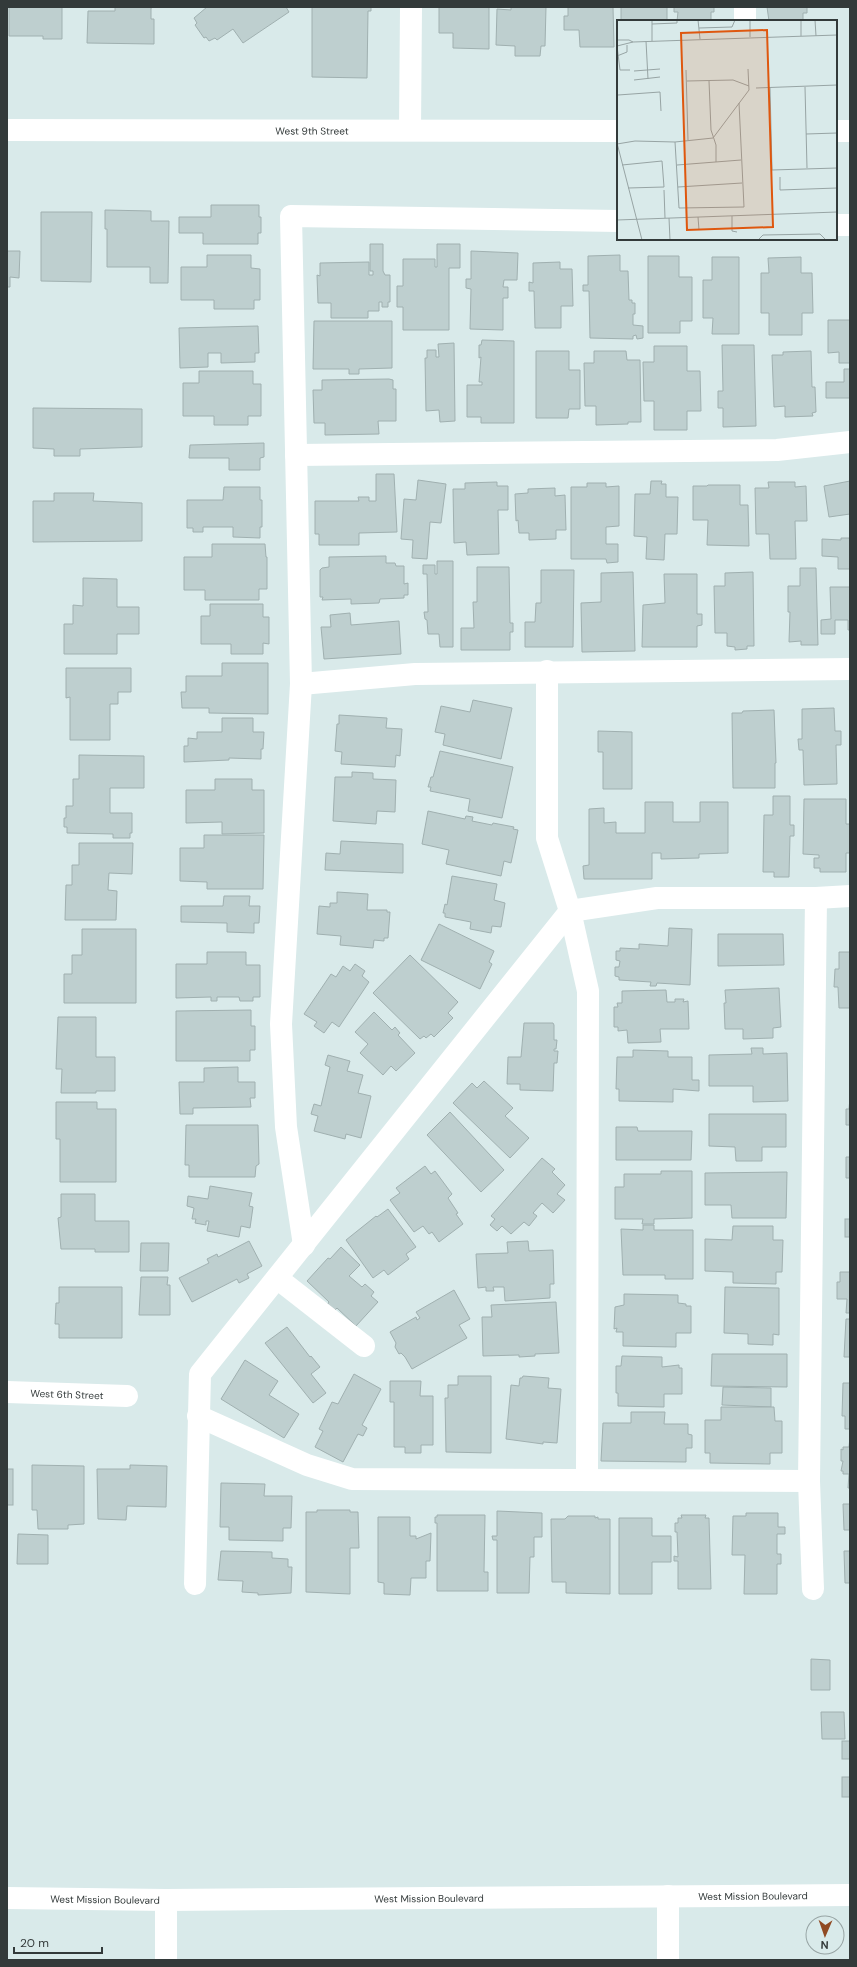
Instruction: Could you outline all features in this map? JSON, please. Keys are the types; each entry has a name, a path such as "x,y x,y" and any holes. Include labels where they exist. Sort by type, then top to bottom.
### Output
{"main road":[{"path":"410,130 411,7"},
{"path":"745,7 745,20"},
{"name":"West 9th Street","path":"7,130 617,131"},
{"path":"837,131 850,131"},
{"path":"304,1245 286,1127 281,1024 301,684 291,216 617,222"},
{"path":"837,225 850,225"},
{"path":"296,455 777,450 850,442"},
{"path":"301,684 415,674 547,671 850,669"},
{"path":"547,671 547,838 570,911 588,991 587,1480"},
{"path":"195,1584 200,1374 570,911 657,898 816,898 850,896"},
{"path":"813,1589 809,1481 816,898"},
{"path":"277,1278 364,1346"},
{"name":"West 6th Street","path":"7,1392 127,1396"},
{"path":"198,1416 307,1465 352,1479 809,1481"},
{"name":"West Mission Boulevard","path":"7,1898 166,1900 850,1895"},
{"path":"668,1896 668,1960"},
{"path":"166,1900 166,1960"}],"building":[{"path":"9,7 62,7 62,39 43,39 43,36 9,36"},
{"path":"115,7 154,7 151,8 151,19 154,19 154,44 87,43 88,11 115,11"},
{"path":"207,7 286,7 289,12 243,43 233,29 217,40 215,38 209,41 206,37 204,38 195,25 197,23 194,18"},
{"path":"312,7 371,7 371,11 368,11 367,78 312,77"},
{"path":"439,7 489,7 489,49 453,48 453,33 439,33"},
{"path":"511,7 546,7 545,46 541,46 540,56 515,56 515,46 496,45 497,9 511,10"},
{"path":"568,7 613,7 614,47 580,47 579,30 564,30 564,16 568,16"},
{"path":"621,7 667,7 667,20 621,20"},
{"path":"674,7 714,7 714,12 711,12 711,20 677,20 678,12 674,12"},
{"path":"767,7 807,7 807,13 803,13 803,20 769,20"},
{"path":"211,205 259,205 261,233 258,233 258,244 203,244 203,233 179,233 179,217 211,217"},
{"path":"105,210 151,211 151,221 169,221 168,283 150,283 150,267 107,267 107,229 105,229"},
{"path":"41,212 92,212 91,282 41,281"},
{"path":"370,244 383,244 383,271 385,275 390,275 390,302 388,302 388,307 382,307 382,302 379,302 379,311 368,311 368,318 331,318 331,303 318,303 317,275 320,276 320,263 369,262 369,275 373,275 373,271 370,271"},
{"path":"437,244 460,244 460,268 449,268 449,330 403,330 403,307 397,307 397,286 403,286 403,259 435,259 435,267 437,267"},
{"path":"7,251 20,251 19,278 10,277 10,287 7,287"},
{"path":"471,251 518,253 517,280 504,280 503,287 508,287 508,298 503,298 503,330 470,329 471,289 466,288 466,279 471,279"},
{"path":"207,255 251,255 251,268 260,269 260,300 254,300 254,309 214,309 214,300 181,300 181,267 207,267"},
{"path":"620,255 620,271 628,271 629,300 632,300 632,303 635,303 633,325 643,326 643,338 637,339 636,335 633,336 633,339 590,338 589,291 583,291 583,285 588,285 588,256"},
{"path":"648,256 679,256 679,277 692,277 692,321 680,321 680,333 648,333"},
{"path":"712,257 739,257 739,334 712,334 713,318 703,318 703,280 712,280"},
{"path":"801,257 801,273 812,273 813,313 802,313 802,335 769,335 769,313 761,313 761,273 769,273 768,258"},
{"path":"560,262 560,269 572,269 573,306 561,306 561,328 535,328 534,291 529,291 529,282 533,283 533,263"},
{"path":"828,320 850,320 850,363 839,363 839,352 828,353"},
{"path":"314,321 392,321 392,368 359,369 359,374 349,374 349,369 313,369"},
{"path":"258,326 259,353 255,353 255,362 221,363 221,353 208,353 208,367 180,368 179,328"},
{"path":"482,340 514,341 514,423 481,423 481,417 467,417 467,385 482,385 482,382 479,382 481,357 479,358 479,345 481,345"},
{"path":"454,343 455,421 440,422 439,410 426,411 425,358 427,358 427,350 436,350 436,357 439,357 438,344"},
{"path":"722,345 754,345 756,426 723,427 723,408 718,408 718,391 723,391"},
{"path":"654,346 687,346 687,371 700,371 701,411 687,411 687,430 654,430 654,401 644,401 643,362 654,362"},
{"path":"536,351 569,351 569,370 580,370 580,409 569,409 568,418 536,418"},
{"path":"594,351 626,351 627,360 640,360 641,422 596,425 596,406 585,406 584,363 594,363"},
{"path":"811,351 812,387 815,387 816,412 812,413 813,416 785,417 785,406 774,407 772,355 783,355 783,352"},
{"path":"844,369 850,369 850,398 826,398 826,382 844,382"},
{"path":"199,371 253,371 253,384 261,384 261,416 248,416 248,425 214,425 214,416 183,416 183,383 199,383"},
{"path":"322,380 393,380 393,389 396,389 396,421 378,421 379,434 325,435 325,423 314,423 313,390 322,390"},
{"path":"33,408 142,409 142,447 80,449 80,456 54,456 54,449 33,448"},
{"path":"264,443 264,457 260,458 260,470 229,470 229,458 189,458 190,445"},
{"path":"376,474 394,474 397,532 359,533 359,545 319,545 319,534 315,534 315,501 359,501 358,497 369,497 369,501 376,501"},
{"path":"418,480 446,484 441,523 430,522 427,559 412,558 413,540 401,539 404,499 416,500"},
{"path":"651,481 662,481 661,484 666,484 666,497 678,497 677,534 665,534 664,560 646,559 647,537 634,536 635,494 650,494"},
{"path":"850,481 850,514 829,517 824,486"},
{"path":"497,482 497,486 508,486 508,510 498,510 499,554 467,555 466,542 454,543 453,489 465,489 465,483"},
{"path":"768,482 795,482 795,487 806,486 807,521 795,521 796,559 770,559 769,534 756,534 755,488 769,488"},
{"path":"587,483 606,483 606,487 619,486 619,526 606,527 606,544 618,544 618,562 607,563 606,559 571,559 571,487 587,487"},
{"path":"740,485 740,505 748,505 749,546 707,545 708,520 693,520 693,486"},
{"path":"224,487 260,487 260,500 262,500 262,527 260,527 260,538 233,537 233,527 203,527 203,532 193,532 193,528 187,528 187,500 223,500"},
{"path":"555,488 555,496 565,495 566,530 556,530 556,539 529,540 529,533 519,533 518,520 516,521 515,494 528,493 528,489"},
{"path":"54,493 94,493 93,501 142,503 142,541 33,542 33,501 54,501"},
{"path":"841,538 849,538 850,540 850,569 838,569 838,557 822,556 822,539 841,540"},
{"path":"212,544 265,544 267,557 267,589 259,589 259,600 205,600 205,590 184,590 184,557 212,557"},
{"path":"386,556 386,563 395,563 396,566 404,566 404,584 408,583 408,595 404,595 404,598 380,599 379,603 351,604 351,599 322,600 323,597 320,597 320,570 322,568 329,567 329,557"},
{"path":"437,561 453,561 453,647 440,647 439,634 428,634 427,620 425,619 424,612 428,612 427,574 423,574 423,565 435,565 435,574 437,574"},
{"path":"477,567 509,567 510,623 513,623 513,632 510,632 510,650 461,650 461,628 474,628 473,602 477,602"},
{"path":"800,568 816,568 818,645 801,645 801,641 789,642 790,612 788,612 788,586 800,586"},
{"path":"541,570 574,570 573,647 525,647 525,622 535,622 536,603 541,603"},
{"path":"633,572 635,651 582,652 581,603 601,602 601,573"},
{"path":"753,572 754,646 747,646 747,649 735,650 735,647 727,646 727,633 715,633 714,586 725,586 725,573"},
{"path":"664,574 697,574 697,614 702,614 702,625 697,626 697,647 642,647 643,605 665,603"},
{"path":"83,578 117,579 117,607 139,607 139,634 117,634 117,654 64,654 64,624 73,624 73,605 83,606"},
{"path":"830,587 850,587 850,630 848,630 848,620 835,620 835,634 821,634 821,620 831,619"},
{"path":"210,604 263,604 263,617 269,617 269,644 263,643 263,654 231,654 231,644 201,644 201,616 210,616"},
{"path":"350,613 351,625 399,621 401,654 324,659 321,627 331,627 330,615"},
{"path":"222,663 268,663 268,714 209,713 209,708 182,708 181,692 186,692 186,676 222,676"},
{"path":"66,668 131,668 131,692 118,692 118,704 110,704 110,740 70,740 70,697 66,698"},
{"path":"473,700 512,708 501,759 443,745 445,734 435,732 441,706 470,712"},
{"path":"834,708 835,731 841,731 841,745 836,745 837,784 804,785 803,750 799,750 798,739 802,739 802,709"},
{"path":"774,710 776,763 775,788 733,788 732,713 742,713 743,711"},
{"path":"339,715 387,718 386,728 402,729 400,756 396,755 395,767 341,764 342,752 335,751"},
{"path":"222,718 253,718 253,732 264,732 261,759 229,758 229,760 184,762 184,746 188,746 188,738 197,739 197,732 222,732"},
{"path":"598,731 632,732 632,789 603,789 603,752 598,752"},
{"path":"440,751 513,767 502,818 468,811 470,799 430,791 431,787 428,787 431,777 433,777"},
{"path":"79,755 144,756 144,788 110,788 110,813 132,813 132,833 130,833 130,838 113,838 113,834 67,833 67,827 64,827 64,818 66,818 66,806 73,806 73,779 79,779"},
{"path":"352,772 373,773 373,779 396,780 395,812 377,811 376,824 333,821 335,777 352,777"},
{"path":"215,779 252,779 252,790 264,790 264,833 222,834 222,822 186,823 186,790 215,790"},
{"path":"773,796 790,796 790,825 794,825 794,836 790,836 789,877 774,877 774,872 763,872 764,815 773,815"},
{"path":"804,799 846,799 846,824 850,824 850,853 846,853 846,872 820,872 820,868 814,868 814,858 819,858 819,855 803,854"},
{"path":"645,802 673,802 673,822 700,822 700,802 728,802 728,853 699,854 699,858 661,859 661,853 652,853 652,879 584,879 583,866 589,865 589,809 604,808 604,823 616,822 616,833 645,833"},
{"path":"428,811 465,819 466,816 473,817 472,821 514,827 513,829 518,830 511,863 504,861 501,876 446,864 449,850 422,844"},
{"path":"204,835 264,835 263,889 207,889 207,882 180,881 180,848 204,848"},
{"path":"341,841 403,844 403,873 325,870 326,853 340,854"},
{"path":"79,843 133,843 132,874 109,873 108,890 117,891 116,920 65,920 66,885 72,885 72,865 79,865"},
{"path":"452,876 497,884 494,900 505,903 501,927 492,926 491,933 470,929 471,922 445,917 445,913 443,913 445,904 447,905"},
{"path":"337,892 368,894 367,910 387,910 387,912 390,912 388,938 384,938 384,941 374,940 373,948 340,945 341,936 317,934 319,906 330,907 330,903 337,903"},
{"path":"224,896 250,896 249,906 260,906 259,923 254,923 254,933 227,932 227,923 181,922 181,906 223,906"},
{"path":"439,924 494,951 489,962 492,964 480,989 421,960"},
{"path":"669,928 692,929 690,985 657,983 656,986 650,986 651,982 619,980 619,977 615,976 615,967 619,967 620,961 616,960 616,951 620,951 620,948 639,949 639,944 668,946"},
{"path":"82,929 136,929 136,1003 64,1003 64,974 72,974 72,955 82,955"},
{"path":"718,934 783,934 784,965 718,966"},
{"path":"207,952 246,952 246,965 260,965 260,997 253,997 253,1001 240,1001 239,997 217,997 217,1001 211,1001 211,997 176,998 176,964 207,964"},
{"path":"839,952 850,952 850,1008 839,1008 838,987 834,987 835,969 839,969"},
{"path":"410,955 458,1002 448,1013 453,1018 434,1037 431,1034 426,1038 424,1036 420,1039 373,993"},
{"path":"355,964 365,971 362,976 369,982 339,1027 332,1022 324,1033 314,1026 317,1022 304,1014 331,974 336,977 343,966 350,971"},
{"path":"779,988 781,1027 773,1028 773,1038 743,1039 743,1029 725,1029 725,990"},
{"path":"666,990 667,1002 675,1002 675,999 684,999 683,1002 688,1001 689,1029 660,1029 661,1042 628,1043 627,1030 618,1031 618,1027 614,1027 614,1007 618,1007 617,1003 622,1003 622,991"},
{"path":"251,1010 251,1026 255,1026 255,1050 250,1050 250,1061 176,1061 176,1011"},
{"path":"374,1012 392,1030 395,1027 400,1033 398,1035 415,1053 396,1071 391,1066 383,1075 360,1053 368,1044 355,1032"},
{"path":"58,1017 96,1017 96,1057 115,1057 115,1091 96,1091 96,1093 61,1093 62,1069 56,1069"},
{"path":"524,1023 553,1023 554,1025 554,1040 557,1040 556,1049 554,1049 554,1051 558,1051 557,1063 554,1063 553,1091 520,1090 520,1084 507,1084 508,1057 521,1057"},
{"path":"751,1048 763,1048 763,1054 787,1053 788,1101 753,1102 753,1086 709,1086 709,1055 752,1054"},
{"path":"633,1050 668,1051 668,1057 692,1057 692,1080 699,1080 699,1091 673,1089 673,1102 619,1101 619,1089 616,1089 617,1057 633,1057"},
{"path":"328,1055 350,1061 347,1071 363,1075 358,1093 371,1096 361,1138 346,1134 345,1139 314,1131 318,1116 311,1114 314,1104 321,1106 330,1067 325,1065"},
{"path":"238,1067 238,1082 255,1082 255,1098 250,1098 251,1107 193,1108 193,1114 180,1114 179,1082 204,1082 204,1068"},
{"path":"484,1081 513,1108 505,1116 529,1138 510,1158 453,1103 472,1083 477,1088"},
{"path":"850,1098 850,1125 846,1125 846,1109 849,1109"},
{"path":"56,1102 97,1102 97,1109 116,1109 116,1182 60,1182 60,1139 56,1139"},
{"path":"450,1112 504,1170 481,1192 427,1135"},
{"path":"709,1114 786,1114 786,1147 762,1147 762,1161 736,1161 735,1147 709,1146"},
{"path":"186,1125 258,1125 259,1164 256,1166 255,1177 189,1177 189,1165 185,1165"},
{"path":"616,1127 637,1127 638,1131 692,1131 691,1160 616,1160"},
{"path":"846,1157 850,1157 850,1178 846,1178"},
{"path":"542,1158 555,1169 552,1172 565,1185 557,1194 565,1200 553,1213 542,1203 533,1213 537,1216 529,1226 524,1222 511,1234 502,1226 497,1231 490,1225 495,1219 491,1216"},
{"path":"425,1166 431,1174 435,1171 452,1194 448,1198 463,1224 439,1242 432,1232 429,1234 423,1226 414,1232 390,1200 400,1193 396,1188"},
{"path":"661,1171 692,1171 692,1218 654,1219 654,1224 642,1224 643,1219 615,1219 615,1187 624,1187 624,1174 661,1174"},
{"path":"787,1172 786,1218 732,1218 731,1205 705,1205 705,1173"},
{"path":"210,1186 252,1193 249,1206 253,1207 250,1228 241,1226 239,1237 207,1231 209,1221 206,1221 206,1225 195,1223 196,1219 192,1219 194,1208 187,1206 188,1196 208,1199"},
{"path":"61,1194 95,1194 95,1221 129,1221 129,1252 95,1252 95,1249 61,1249 58,1218 61,1217"},
{"path":"388,1209 416,1247 406,1254 409,1259 388,1275 384,1270 373,1278 346,1240 376,1216 377,1217"},
{"path":"845,1219 850,1219 850,1237 845,1237"},
{"path":"643,1225 654,1225 654,1230 693,1230 693,1279 665,1279 665,1275 623,1275 621,1229 643,1230"},
{"path":"733,1226 773,1226 773,1240 783,1240 782,1272 776,1272 776,1284 733,1283 733,1272 705,1271 705,1239 732,1240"},
{"path":"249,1241 262,1266 247,1274 249,1278 239,1283 237,1279 192,1302 179,1278 209,1263 207,1259 217,1254 218,1257"},
{"path":"528,1241 529,1251 553,1250 554,1284 550,1284 550,1298 505,1301 504,1287 493,1287 494,1291 486,1291 486,1287 478,1288 476,1254 508,1253 507,1242"},
{"path":"141,1243 169,1243 168,1271 140,1271"},
{"path":"341,1247 360,1265 349,1276 362,1287 365,1284 374,1292 371,1296 378,1302 356,1326 337,1308 334,1311 327,1305 329,1302 307,1281 328,1258 330,1259"},
{"path":"840,1272 850,1272 850,1313 846,1313 847,1299 837,1299 837,1282 840,1282"},
{"path":"141,1277 168,1277 167,1285 170,1285 170,1315 139,1315"},
{"path":"59,1287 122,1287 122,1338 59,1338 59,1324 55,1324 56,1303 59,1303"},
{"path":"725,1287 779,1288 779,1335 773,1334 773,1345 748,1344 748,1334 724,1333"},
{"path":"454,1290 470,1319 459,1325 467,1338 412,1369 405,1357 401,1353 399,1354 395,1347 396,1343 390,1332 416,1317 417,1320 420,1318 416,1312"},
{"path":"624,1294 678,1295 678,1303 691,1306 691,1333 676,1333 676,1347 623,1346 623,1332 616,1332 617,1328 614,1329 615,1307 624,1305"},
{"path":"556,1302 559,1353 535,1354 535,1356 519,1357 519,1355 483,1356 482,1317 492,1317 491,1305"},
{"path":"846,1319 850,1319 850,1357 844,1357"},
{"path":"287,1327 310,1357 311,1356 320,1367 311,1374 326,1393 313,1403 265,1343"},
{"path":"712,1354 787,1354 787,1387 711,1386"},
{"path":"622,1356 662,1357 662,1367 679,1365 679,1368 682,1368 682,1394 664,1394 664,1407 618,1406 618,1393 616,1393 616,1366 621,1366"},
{"path":"245,1360 278,1381 269,1395 299,1414 284,1438 221,1399"},
{"path":"354,1374 381,1389 362,1425 367,1428 363,1436 358,1434 343,1462 315,1447 323,1431 319,1429 332,1402 338,1404"},
{"path":"458,1376 491,1376 491,1453 446,1452 445,1398 448,1398 448,1385 458,1385"},
{"path":"523,1376 549,1378 548,1388 561,1389 557,1443 543,1442 543,1444 506,1439 511,1385 519,1386 520,1378"},
{"path":"390,1381 421,1381 420,1396 433,1396 433,1445 421,1445 421,1453 405,1453 405,1447 394,1447 394,1402 390,1402"},
{"path":"843,1383 850,1383 850,1429 845,1429 845,1416 842,1416"},
{"path":"723,1387 771,1388 771,1407 722,1405"},
{"path":"721,1407 774,1407 775,1421 782,1421 782,1453 770,1453 770,1464 710,1463 710,1453 705,1453 705,1420 721,1420"},
{"path":"631,1412 665,1412 664,1424 688,1424 688,1434 692,1435 692,1448 686,1448 686,1462 601,1461 603,1423 631,1423"},
{"path":"850,1437 850,1488 848,1488 849,1474 843,1474 843,1471 841,1471 843,1461 841,1461 841,1449 843,1450 843,1447 849,1447"},
{"path":"32,1465 84,1466 84,1524 68,1525 68,1529 38,1529 37,1510 32,1510"},
{"path":"130,1465 167,1466 166,1507 127,1506 126,1520 98,1519 97,1469 130,1469"},
{"path":"7,1469 13,1469 13,1505 7,1505"},
{"path":"221,1483 265,1484 264,1496 292,1496 291,1528 283,1528 283,1541 229,1540 229,1527 220,1527"},
{"path":"843,1504 850,1504 850,1530 844,1530"},
{"path":"317,1510 350,1510 350,1512 358,1512 359,1548 350,1548 350,1594 306,1592 306,1512 317,1512"},
{"path":"497,1511 542,1513 542,1537 534,1537 534,1557 530,1557 529,1593 497,1593 497,1540 493,1540 492,1536 497,1536"},
{"path":"746,1513 778,1513 778,1527 785,1527 785,1534 777,1534 777,1554 781,1554 781,1564 777,1564 777,1594 744,1594 745,1555 732,1555 733,1516 746,1516"},
{"path":"437,1515 485,1515 484,1572 488,1572 488,1591 437,1591 437,1523 435,1523 435,1517 437,1517"},
{"path":"681,1515 706,1515 705,1518 709,1518 711,1589 678,1589 678,1561 674,1561 674,1556 678,1557 677,1532 675,1532 675,1523 678,1523 678,1518 682,1518"},
{"path":"568,1516 595,1516 595,1518 598,1517 598,1519 610,1519 610,1594 566,1593 566,1582 552,1582 551,1519 565,1519"},
{"path":"378,1517 410,1517 410,1536 416,1536 416,1539 431,1533 430,1561 426,1561 426,1578 411,1578 410,1595 384,1594 384,1583 378,1582"},
{"path":"619,1518 652,1518 652,1536 671,1536 671,1562 652,1562 652,1594 619,1594"},
{"path":"18,1534 48,1535 48,1564 17,1564"},
{"path":"221,1551 272,1552 272,1558 288,1559 288,1567 292,1567 291,1593 258,1595 258,1593 242,1592 243,1581 218,1580"},
{"path":"844,1551 850,1551 850,1583 845,1583"},
{"path":"811,1659 830,1660 830,1690 811,1690"},
{"path":"821,1712 844,1712 845,1739 822,1739"},
{"path":"842,1741 850,1741 850,1759 842,1759"},
{"path":"842,1777 850,1777 850,1797 842,1797"}]}
